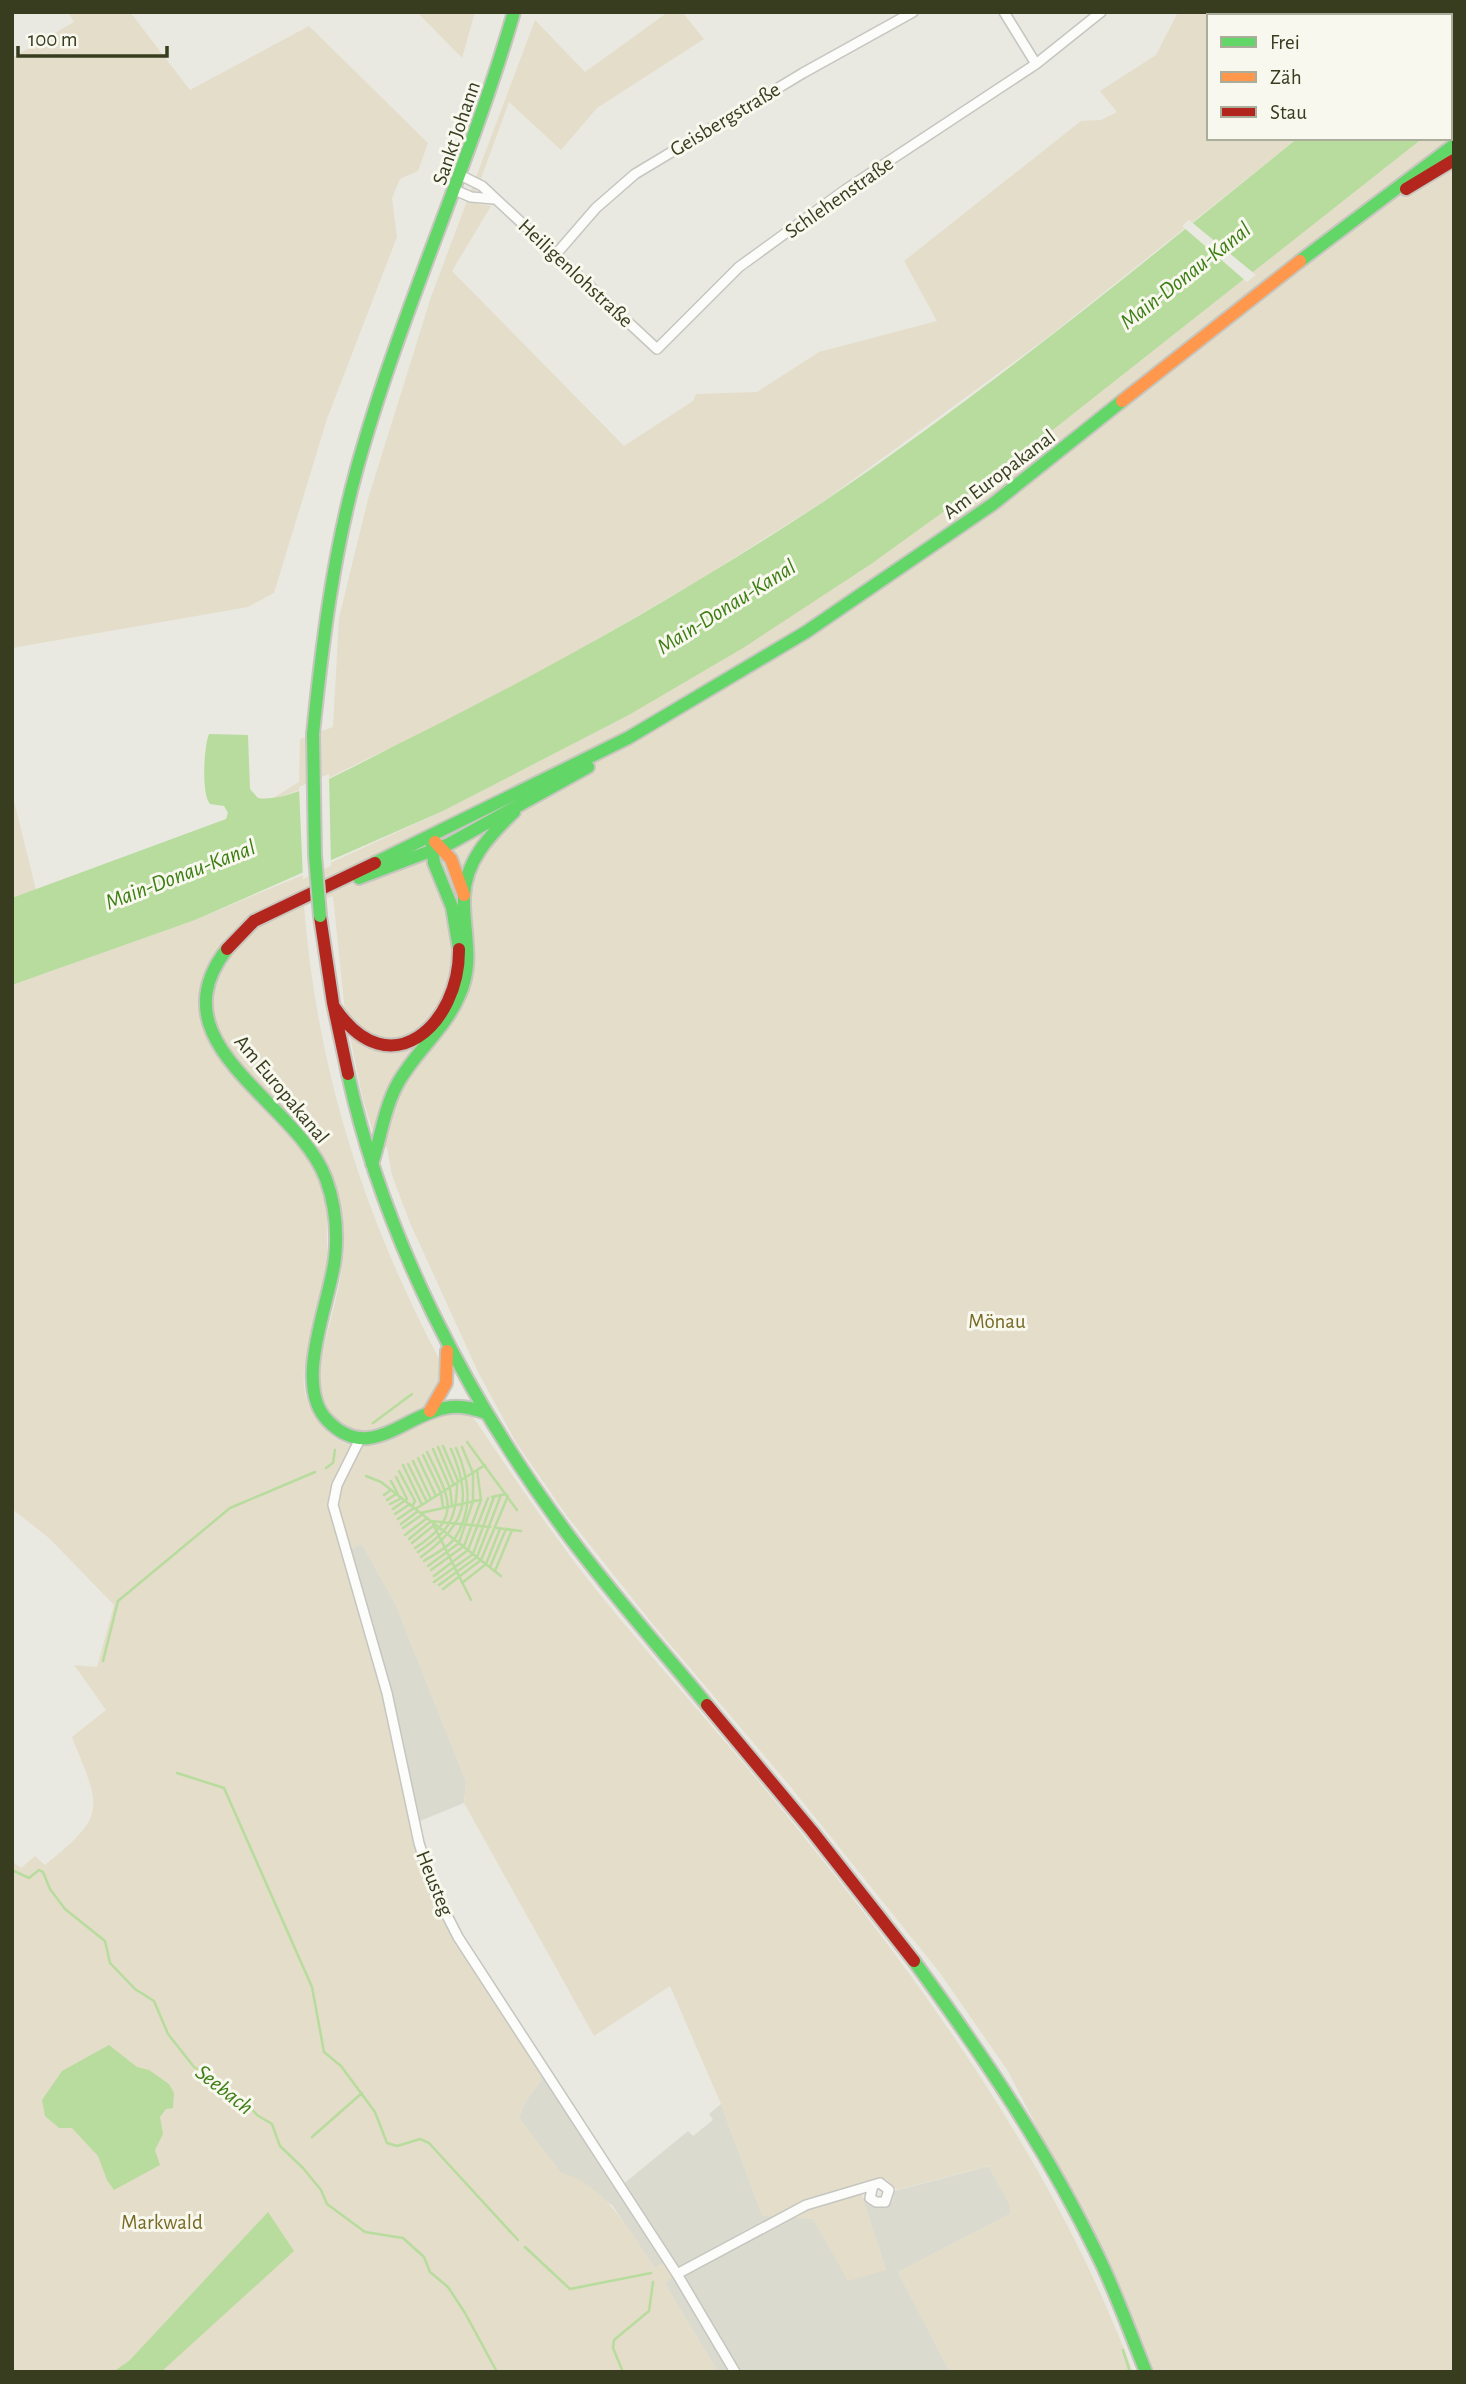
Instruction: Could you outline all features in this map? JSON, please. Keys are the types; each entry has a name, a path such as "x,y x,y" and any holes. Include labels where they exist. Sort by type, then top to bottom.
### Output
{"main road":[{"name":"Sankt Johann","path":"514,12 457,191 372,418 348,505 323,637 313,734 315,855 332,1003 352,1099 372,1164 404,1250 448,1345 486,1413 529,1480 626,1608 931,1983 1059,2183 1116,2298 1146,2372"},
{"name":"Am Europakanal","path":"433,843 628,738 806,632 993,503 1454,145"},
{"name":"Am Europakanal","path":"1370,208 1454,160"},
{"name":"Am Europakanal","path":"359,1441 344,1435 324,1417 312,1390 314,1358 337,1253 337,1226 328,1186 300,1134 227,1059 216,1040 206,1010 207,988 214,967 232,940 254,921 324,887 514,812 608,755 628,738"},
{"path":"464,896 470,869 484,841 514,812"},
{"path":"372,1164 382,1119 391,1096 411,1063 453,1011 466,979 469,934 464,896 455,868 433,843"},
{"path":"332,1003 351,1031 371,1044 387,1046 402,1044 418,1037 443,1011 457,977 459,943 451,902 433,843"},
{"path":"429,1411 447,1380 448,1345"},
{"path":"359,1441 383,1437 429,1411 461,1405 486,1413"}],"street":[{"name":"Geisbergstraße","path":"557,253 596,208 635,174 803,73 913,12"},
{"path":"1004,12 1036,64"},
{"name":"Schlehenstraße","path":"657,349 739,267 845,190 1036,64 1101,12"},
{"name":"Heiligenlohstraße","path":"462,176 482,186 657,349"},
{"name":"Heiligenlohstraße","path":"457,191 482,200 494,199"},
{"name":"Heusteg","path":"359,1441 337,1485 333,1505 387,1693 418,1843 433,1888 458,1937 677,2274 735,2372"},
{"path":"677,2274 806,2205 873,2185"}],"shaded area":[{"path":"362,1544 395,1603 466,1781 464,1803 415,1823 384,1664 349,1549"},
{"path":"547,2072 621,2186 688,2131 693,2136 713,2120 709,2114 721,2104 762,2215 813,2219 886,2270 862,2197 872,2206 886,2207 892,2202 895,2191 989,2166 1010,2204 1010,2214 898,2272 950,2372 718,2372 665,2284 665,2262 655,2268 612,2205 561,2173 519,2118 525,2102"}],"green space":[{"path":"68,12 130,12 190,90 309,26 428,143 418,171 400,179 392,198 397,237 327,419 274,593 248,607 12,648 12,58 74,22"},
{"path":"417,12 475,12 462,58"},
{"path":"668,12 682,12 704,39 597,108 561,150 509,102 472,203 491,206 452,271 624,446 693,401 696,394 757,392 819,352 937,321 904,261 1081,121 1101,120 1117,112 1100,91 1156,55 1178,12 1454,13 1207,14 1207,140 1295,140 1048,337 824,501 701,579 520,684 314,785 270,800 299,782 300,739 333,727 339,618 368,499 431,297 535,20 585,72"},
{"name":"Mönau","path":"1454,114 1454,2372 1155,2372 1121,2291 1008,2071 940,1973 790,1786 651,1622 567,1516 517,1444 479,1374 410,1223 392,1175 387,1148 374,1135 362,1096 345,1012 333,896 304,906 310,966 332,1083 366,1195 412,1305 439,1359 442,1378 439,1390 429,1402 384,1431 365,1432 346,1425 324,1404 318,1376 343,1258 340,1207 327,1214 327,1262 304,1370 305,1393 313,1413 336,1439 351,1445 367,1446 398,1436 443,1410 453,1408 471,1414 579,1568 819,1855 924,1994 973,2065 1061,2214 1100,2292 1133,2372 950,2372 898,2272 1010,2214 1009,2204 988,2166 897,2190 886,2179 858,2184 886,2270 848,2281 813,2219 762,2216 721,2104 670,1986 594,2036 464,1803 466,1781 395,1603 362,1544 349,1549 384,1664 433,1887 459,1938 547,2072 525,2102 519,2118 561,2173 590,2187 615,2211 655,2268 665,2261 674,2276 665,2284 718,2372 12,2372 12,1861 21,1868 35,1856 45,1865 66,1848 89,1821 93,1809 93,1795 72,1737 106,1710 74,1665 97,1667 114,1605 49,1538 12,1509 12,985 195,920 317,869 443,811 627,716 1011,463 1420,140 1452,140"},
{"path":"12,793 36,890 12,898"}],"water":[{"path":"1454,13 1452,116 1452,14"},
{"name":"Main-Donau-Kanal","path":"1296,140 1420,140 1011,463 871,564 743,648 627,716 443,811 195,920 12,985 12,898 226,819 228,813 224,806 210,804 205,791 205,759 209,734 248,735 250,789 258,798 273,798 311,787 460,713 566,657 670,597 823,502 1005,371"},
{"path":"109,2045 137,2067 149,2070 169,2084 174,2093 173,2108 166,2109 160,2117 163,2134 155,2150 160,2165 114,2190 98,2156 72,2128 59,2128 45,2116 42,2100 62,2071"},
{"path":"268,2212 294,2251 161,2372 113,2372 129,2361"}],"pier":[{"path":"1189,220 1256,275 1247,282 1182,226"},
{"path":"329,774 331,866 303,879 299,787"}],"waterway":[{"path":"373,1423 412,1394"},
{"path":"467,1442 517,1510"},
{"path":"443,1446 458,1481"},
{"path":"438,1447 454,1485"},
{"path":"428,1566 459,1543 473,1501 473,1473 462,1447"},
{"path":"424,1561 455,1538 465,1516 466,1482 456,1448"},
{"path":"433,1449 450,1488 452,1505"},
{"path":"421,1557 448,1534 461,1510 462,1483 451,1449"},
{"path":"326,1468 333,1463 335,1450"},
{"path":"415,1548 441,1526 448,1505 446,1494 427,1452"},
{"path":"423,1455 441,1493 443,1507"},
{"path":"418,1458 436,1496"},
{"path":"413,1461 431,1499"},
{"path":"408,1464 427,1502"},
{"path":"403,1465 422,1505"},
{"path":"417,1508 485,1465"},
{"path":"431,1570 464,1546 481,1500 477,1470"},
{"path":"399,1471 415,1501 413,1505"},
{"path":"103,1661 118,1601 230,1508 315,1472"},
{"path":"366,1476 381,1482 501,1576"},
{"path":"393,1509 407,1499 396,1477"},
{"path":"391,1481 398,1494"},
{"path":"418,1552 437,1538 449,1524 455,1507 457,1483"},
{"path":"384,1495 391,1490"},
{"path":"387,1500 396,1494"},
{"path":"492,1497 506,1494"},
{"path":"439,1585 477,1557 501,1495"},
{"path":"443,1589 481,1560 508,1496"},
{"path":"434,1582 473,1554 494,1497"},
{"path":"390,1504 402,1498"},
{"path":"434,1576 468,1550 488,1498"},
{"path":"421,1513 479,1500"},
{"path":"395,1514 410,1504"},
{"path":"398,1519 414,1508"},
{"path":"401,1524 418,1511"},
{"path":"403,1528 423,1514"},
{"path":"405,1535 427,1518"},
{"path":"431,1521 490,1527"},
{"path":"409,1539 431,1521"},
{"path":"433,1524 471,1600"},
{"path":"412,1543 433,1526"},
{"path":"497,1528 521,1531"},
{"path":"462,1583 486,1564 500,1529"},
{"path":"490,1567 506,1529"},
{"path":"495,1571 512,1530"},
{"path":"177,1773 224,1788 312,1987 324,2052 341,2066 375,2112 387,2143 397,2146 420,2139 429,2143 518,2240"},
{"name":"Seebach","path":"12,1870 29,1878 39,1870 43,1872 50,1889 65,1909 105,1941 110,1963 135,1989 154,2001 168,2034 194,2067 206,2074 222,2091 242,2098 257,2115 272,2124 280,2146 321,2190 327,2204 365,2232 403,2238 424,2257 430,2272 448,2287 465,2313 497,2372"},
{"path":"312,2137 362,2093"},
{"path":"525,2247 570,2289 651,2273"},
{"path":"623,2372 613,2348 614,2340 649,2311 653,2282"},
{"path":"1123,2350 1130,2372"}],"traffic: fast":[{"path":"313,734 329,600 357,468 393,353 477,127 514,12"},
{"path":"1300,261 1454,145"},
{"path":"375,863 628,738 806,632 993,504 1122,401"},
{"path":"313,734 315,855 320,916"},
{"path":"359,878 449,844 588,767"},
{"path":"372,1164 386,1112 398,1083 446,1019 464,983 467,959 464,897 469,872 480,850 514,812"},
{"path":"432,846 434,863 452,907 459,949"},
{"path":"227,949 209,983 207,1014 218,1043 238,1071 311,1151 326,1179 334,1208 335,1258 313,1365 313,1387 318,1406 328,1421 343,1433 358,1438 386,1433 445,1408 466,1408 486,1413"},
{"path":"348,1074 364,1136 407,1257 464,1374 497,1430 569,1536 707,1705"},
{"path":"914,1961 989,2067 1057,2177 1104,2268 1146,2372"}],"traffic: slow":[{"path":"1122,401 1300,261"},
{"path":"435,842 451,859 464,895"},
{"path":"430,1411 446,1383 447,1351"}],"traffic: jam":[{"path":"1406,189 1454,160"},
{"path":"227,949 254,921 375,863"},
{"path":"320,916 333,1003 348,1074"},
{"path":"335,1008 356,1032 378,1044 399,1045 418,1037 435,1022 448,1001 456,976 459,949"},
{"path":"707,1705 812,1831 914,1961"}],"park label":[{"name":"Markwald","path":"162,2222"}]}
